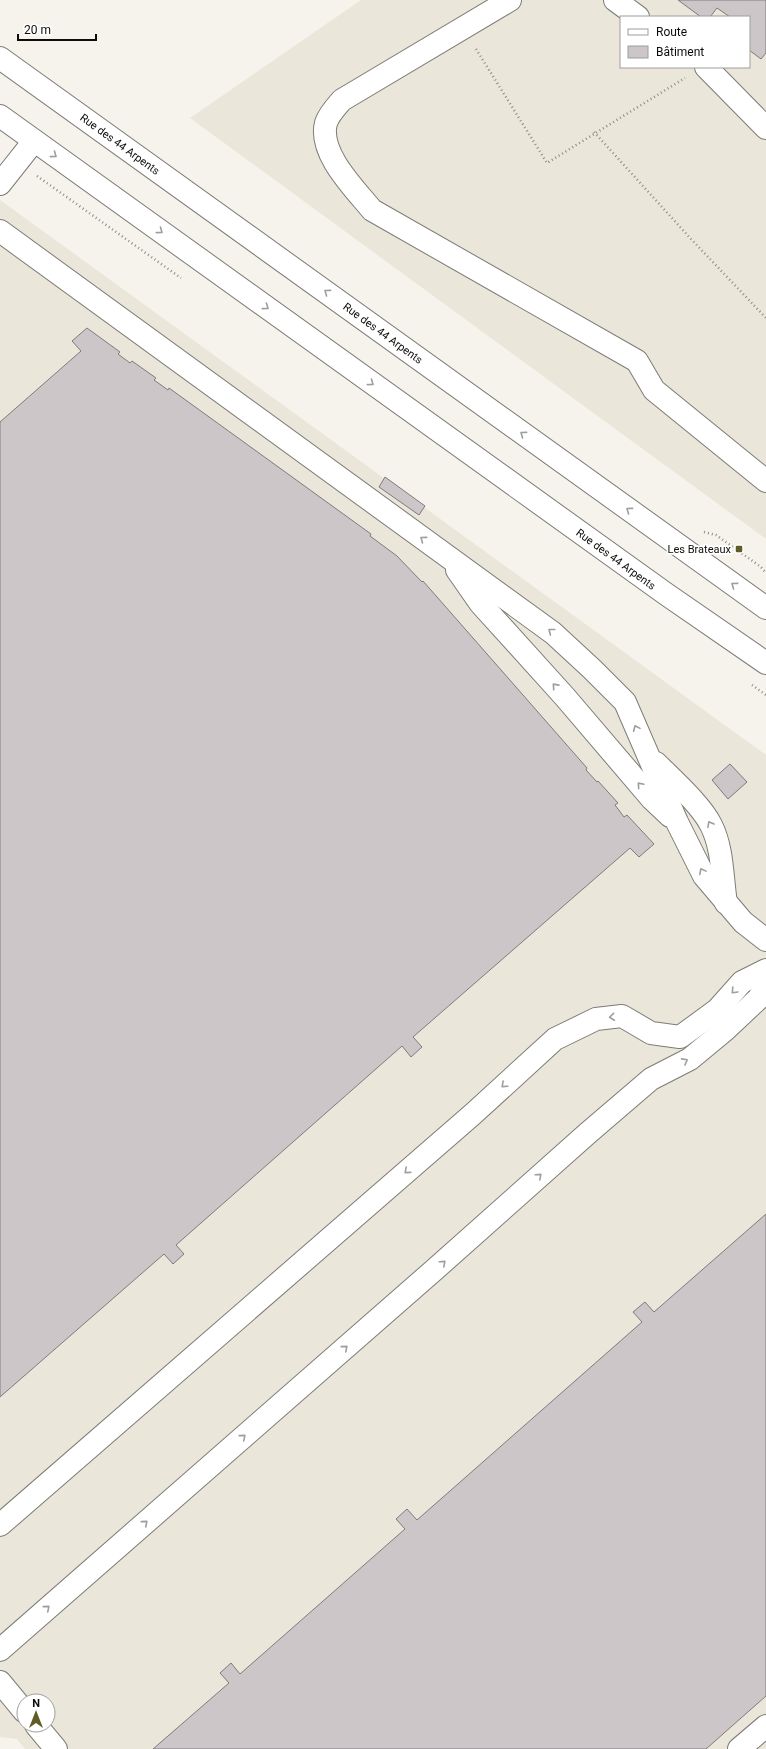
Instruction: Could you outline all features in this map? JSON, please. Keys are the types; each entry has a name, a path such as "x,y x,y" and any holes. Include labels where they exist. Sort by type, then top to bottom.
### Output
{"street":[{"path":"510,0 342,100 333,110 326,122 326,145 342,173 372,210 637,361 654,390 766,481"},
{"path":"615,0 637,16"},
{"name":"Rue des 44 Arpents","path":"0,58 766,608"},
{"path":"698,71 766,128"},
{"name":"Rue des 44 Arpents","path":"0,116 653,585 766,663"},
{"path":"0,184 34,141"},
{"path":"0,231 553,633 592,669 625,702 677,822 704,876 743,922 766,940"},
{"path":"449,558 480,603 565,697 652,799 677,822"},
{"path":"647,754 698,806 711,824 718,843 726,903"},
{"path":"0,1525 473,1114 554,1039 596,1019 622,1016 650,1033 680,1037 717,1010 742,982 766,970"},
{"path":"0,1650 422,1281 650,1079 690,1058 725,1030 758,999 766,987"},
{"path":"0,1682 16,1701"},
{"path":"739,1749 766,1726"},
{"path":"43,1733 56,1749"}],"path":[{"path":"463,28 547,163 594,132 698,71"},
{"path":"594,132 691,239 766,318"}],"shaded area":[{"path":"361,0 766,0 766,539 190,118"},
{"path":"0,200 766,755 766,1749 25,1749 17,1739 0,1737"}],"building":[{"path":"678,0 766,0 766,53 761,59 750,51 750,16 729,16 717,8 711,16 700,16"},
{"path":"87,328 120,352 118,354 130,363 132,361 156,378 154,380 168,390 169,388 371,534 370,536 397,556 422,582 423,581 587,768 586,770 618,803 615,805 624,817 627,815 654,844 639,857 630,848 413,1037 422,1047 411,1057 402,1046 176,1245 184,1254 173,1264 164,1254 0,1397 0,422 81,351 72,341"},
{"path":"385,477 425,506 419,515 379,487"},
{"path":"730,764 747,782 728,799 712,780"},
{"path":"766,1214 766,1696 706,1749 153,1749 229,1683 220,1673 231,1663 240,1674 405,1529 396,1519 407,1509 417,1520 642,1322 633,1312 645,1302 654,1312"}],"place":[{"name":"Les Brateaux","path":"739,549"}]}
